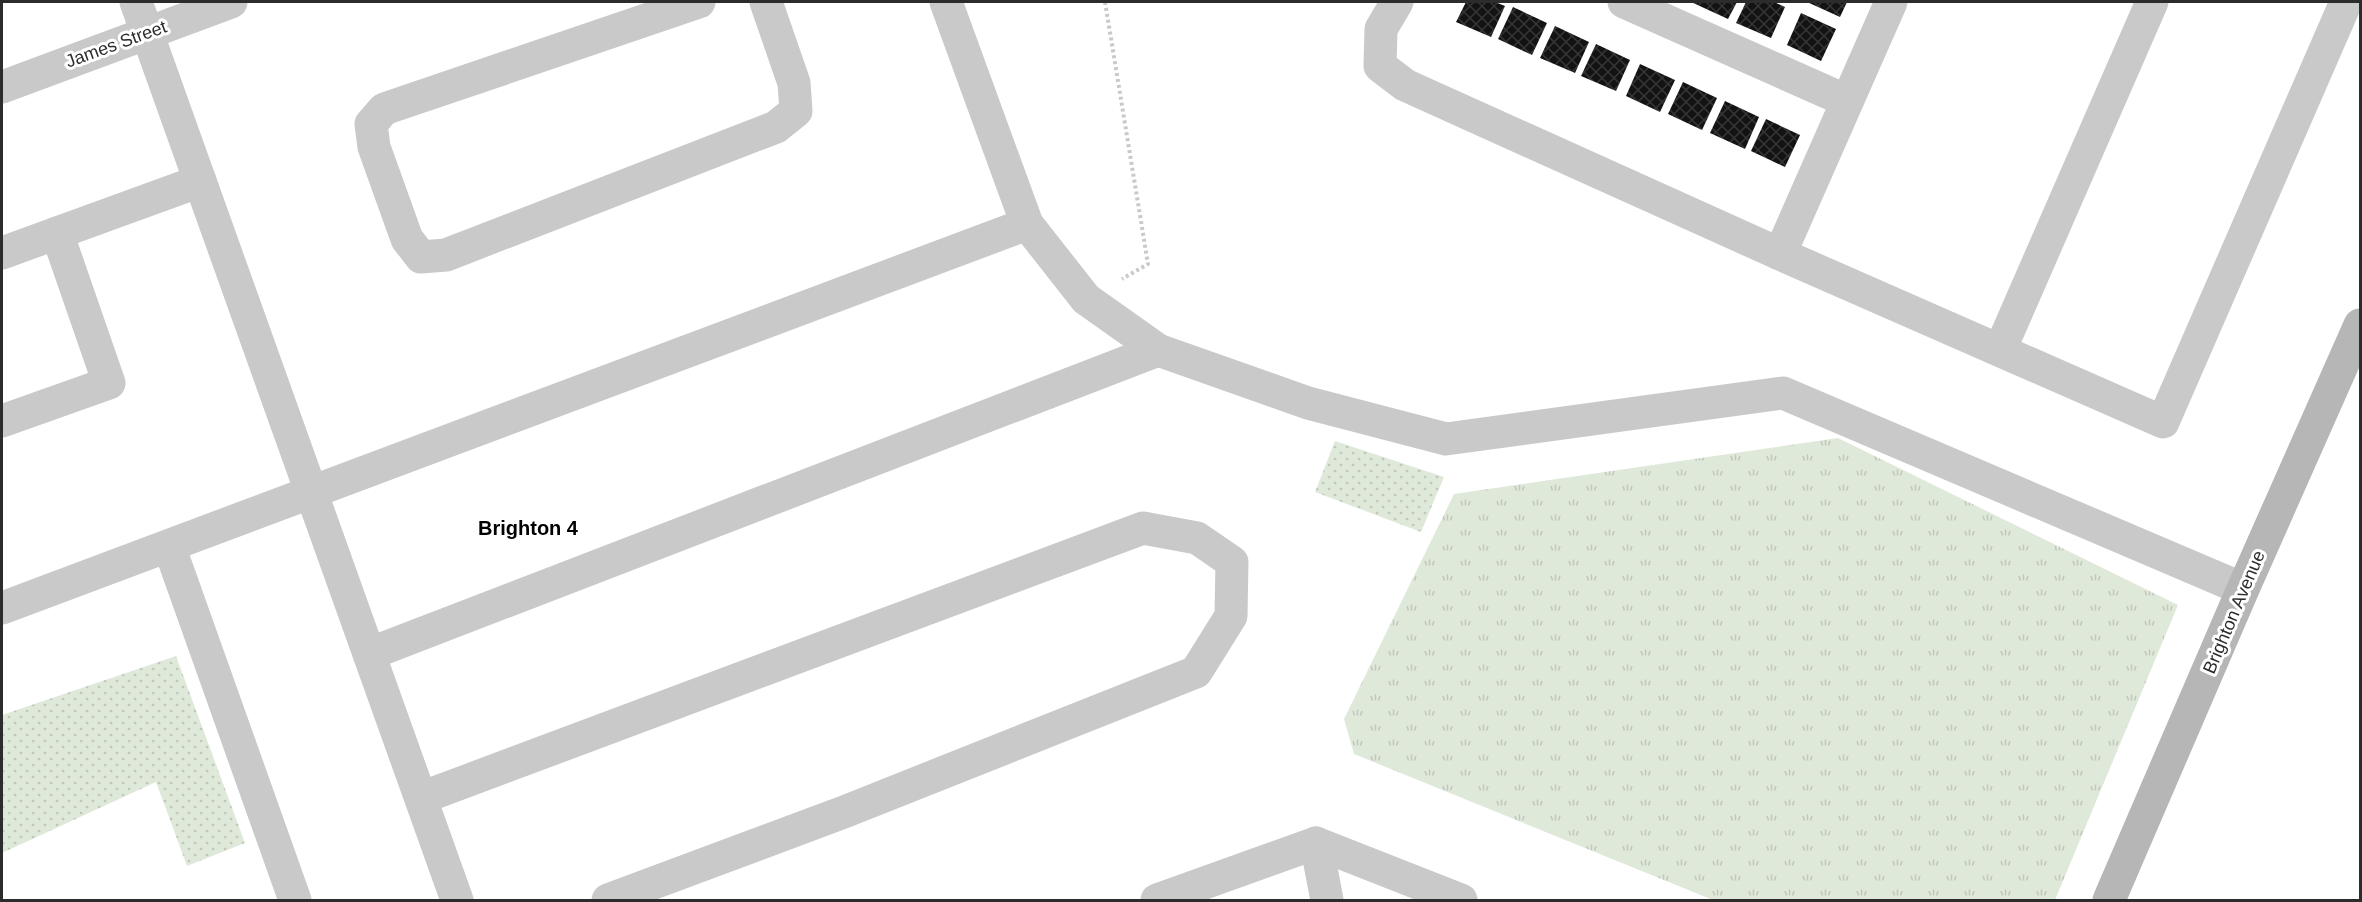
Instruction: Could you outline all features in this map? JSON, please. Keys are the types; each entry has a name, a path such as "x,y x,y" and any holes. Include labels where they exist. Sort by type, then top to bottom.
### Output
{"main road":[{"name":"Brighton Avenue","path":"2109,900 2243,589 2361,325"}],"street":[{"path":"136,2 457,900"},
{"name":"James Street","path":"2,87 231,2"},
{"path":"699,2 384,109 371,124 374,147 407,239 422,257 446,255 776,127 795,111 794,83 766,2"},
{"path":"945,2 1027,224 1086,299 1158,350 1308,403 1446,439 1783,393 2243,589"},
{"path":"1397,2 1381,29 1380,66 1405,85 1780,254 2163,422 2346,2"},
{"path":"1624,2 1847,102"},
{"path":"1780,254 1891,2"},
{"path":"2000,350 2152,2"},
{"path":"2,253 200,181"},
{"path":"2,608 1027,224"},
{"path":"2,421 109,383 57,233"},
{"path":"369,654 1158,350"},
{"path":"421,798 790,662 1143,528 1197,538 1232,562 1231,616 1196,672 844,812 608,900"},
{"path":"169,546 295,900"},
{"path":"1162,900 1316,843 1461,900"},
{"path":"1316,843 1327,900"}],"path":[{"path":"1086,299 1148,264 1105,2"}],"green space":[{"path":"1838,438 2178,605 2055,900 1713,900 1354,754 1344,719 1454,494"},
{"path":"1335,441 1444,477 1421,532 1315,492"},
{"path":"176,656 245,843 187,866 156,782 2,853 2,715"}],"building":[{"path":"1466,2 1495,2 1505,6 1491,37 1456,22"},
{"path":"1691,2 1737,2 1728,19"},
{"path":"1746,2 1774,2 1785,7 1771,38 1736,23"},
{"path":"1807,2 1847,2 1840,17"},
{"path":"1513,7 1547,23 1532,55 1498,39"},
{"path":"1801,13 1836,29 1821,61 1787,45"},
{"path":"1555,26 1589,42 1575,73 1540,58"},
{"path":"1596,44 1630,60 1616,91 1581,76"},
{"path":"1640,64 1675,80 1660,112 1626,96"},
{"path":"1683,82 1717,98 1702,130 1668,114"},
{"path":"1725,101 1759,117 1745,149 1710,133"},
{"path":"1766,119 1800,135 1785,167 1751,151"}],"district":[{"name":"Brighton 4","path":"528,528"}]}
